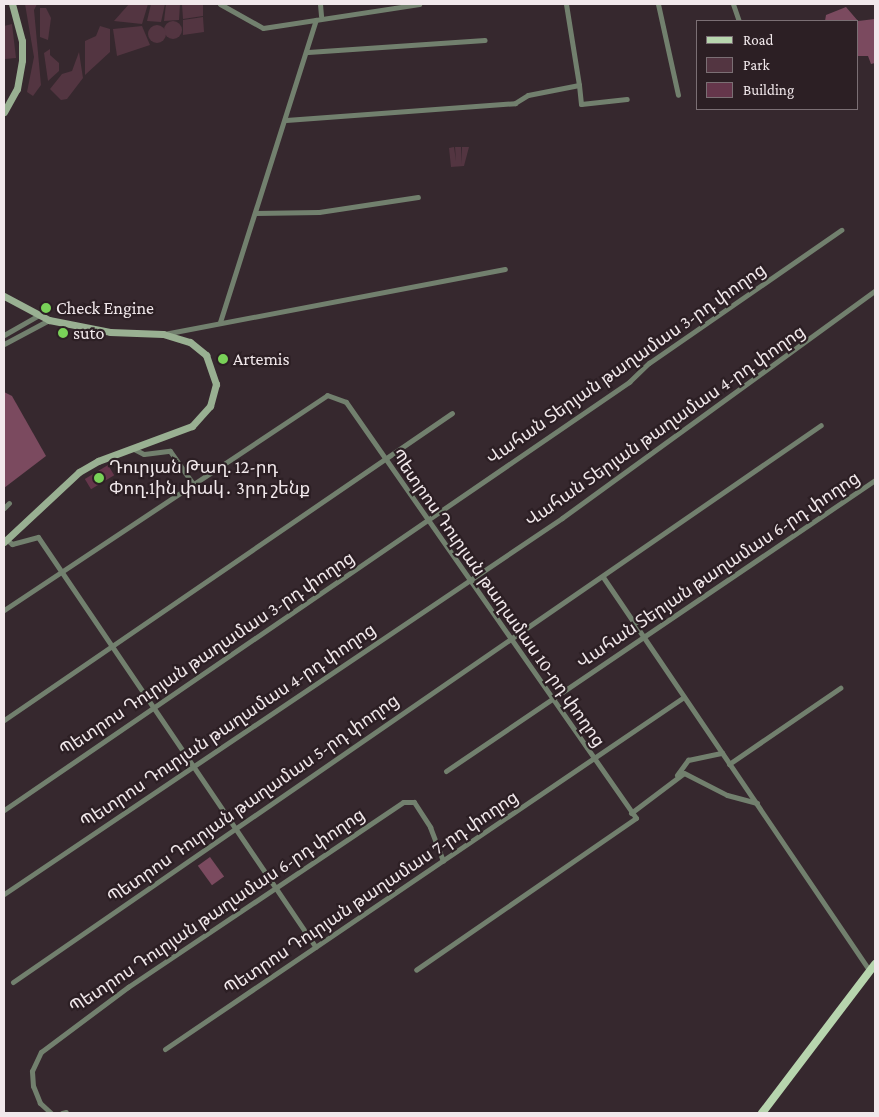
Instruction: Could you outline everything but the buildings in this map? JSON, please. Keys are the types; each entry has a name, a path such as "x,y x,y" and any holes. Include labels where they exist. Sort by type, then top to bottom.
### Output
{"main road":[{"path":"4,112 17,89 22,60 22,41 12,4"},
{"path":"4,296 49,320 110,332 163,334 190,342 206,355 215,376 214,397 202,417 192,426 132,448 79,472 5,540"},
{"path":"762,1113 873,968"}],"street":[{"path":"222,4 263,28 418,4"},
{"path":"220,322 308,52 320,4"},
{"path":"566,4 581,104 627,99"},
{"path":"658,4 678,95"},
{"path":"733,4 739,20"},
{"path":"308,52 485,40"},
{"path":"286,120 515,103 528,95 579,85"},
{"path":"255,213 319,212 418,197"},
{"name":"Վահան Տերյան թաղամաս 3-րդ փողոց","path":"427,522 842,230"},
{"path":"163,334 505,268"},
{"name":"Վահան Տերյան թաղամաս 4-րդ փողոց","path":"467,580 562,518 875,291"},
{"path":"4,335 39,315"},
{"path":"4,344 49,320"},
{"name":"Պետրոս Դուրյան թաղամաս 10-րդ փողոց","path":"192,482 327,395 337,396 346,402 467,580 636,818 416,970"},
{"path":"4,720 452,413"},
{"name":"Պետրոս Դուրյան թաղամաս 5-րդ փողոց","path":"13,982 235,826 603,576 821,425"},
{"path":"4,610 192,482 170,451 144,454 132,448"},
{"name":"Վահան Տերյան թաղամաս 6-րդ փողոց","path":"552,701 875,480"},
{"path":"4,508 9,503"},
{"name":"Պետրոս Դուրյան թաղամաս 3-րդ փողոց","path":"4,810 153,704 427,522"},
{"path":"5,540 12,544 38,537 316,947"},
{"path":"603,576 722,753 873,968"},
{"name":"Պետրոս Դուրյան թաղամաս 4-րդ փողոց","path":"4,894 467,580"},
{"path":"730,764 840,688"},
{"name":"Պետրոս Դուրյան թաղամաս 7-րդ փողոց","path":"165,1049 594,760 684,697"},
{"path":"446,771 552,701"},
{"path":"631,812 677,775 688,760 722,753"},
{"path":"677,775 684,773 727,795 757,803"},
{"name":"Պետրոս Դուրյան թաղամաս 6-րդ փողոց","path":"51,1113 40,1103 33,1086 32,1072 41,1052 94,1010 408,799 426,821 443,862"}],"green space":[{"path":"25,4 37,4 34,10 41,85 33,96 27,92 34,57"},
{"path":"129,4 148,4 142,24 114,21"},
{"path":"151,4 165,4 161,22 147,21"},
{"path":"166,4 180,4 179,20 164,21"},
{"path":"182,4 203,4 203,16 183,19"},
{"path":"40,8 46,8 51,18 48,40 40,37"},
{"path":"203,17 204,32 183,35 183,20"},
{"path":"173,21 179,24 182,30 179,36 173,39 167,36 164,30 167,24"},
{"path":"12,24 16,58 5,59 4,26"},
{"path":"153,25 161,25 166,30 164,41 153,43 148,38 148,30"},
{"path":"100,26 110,29 110,52 85,75 85,41 96,36"},
{"path":"142,26 150,45 117,56 113,29"},
{"path":"50,49 50,55 59,63 59,71 48,81 44,53"},
{"path":"79,52 83,78 67,99 61,100 50,89 62,74 72,71"},
{"path":"454,147 456,161 455,147 461,147 461,164 462,147 469,147 464,166 451,167 449,148"}],"shaded area":[{"path":"846,7 857,20 825,20 826,15"},
{"path":"875,19 875,63 871,64 868,56 859,56 859,21"},
{"path":"4,392 12,396 46,456 4,488"},
{"path":"210,857 224,876 212,885 198,866"}],"place":[{"name":"Check Engine","path":"46,308"},
{"name":"suto","path":"63,333"},
{"name":"Artemis","path":"223,359"},
{"name":"Դուրյան Թաղ. 12-րդ Փող.1ին փակ․ 3րդ շենք","path":"99,478"}]}
